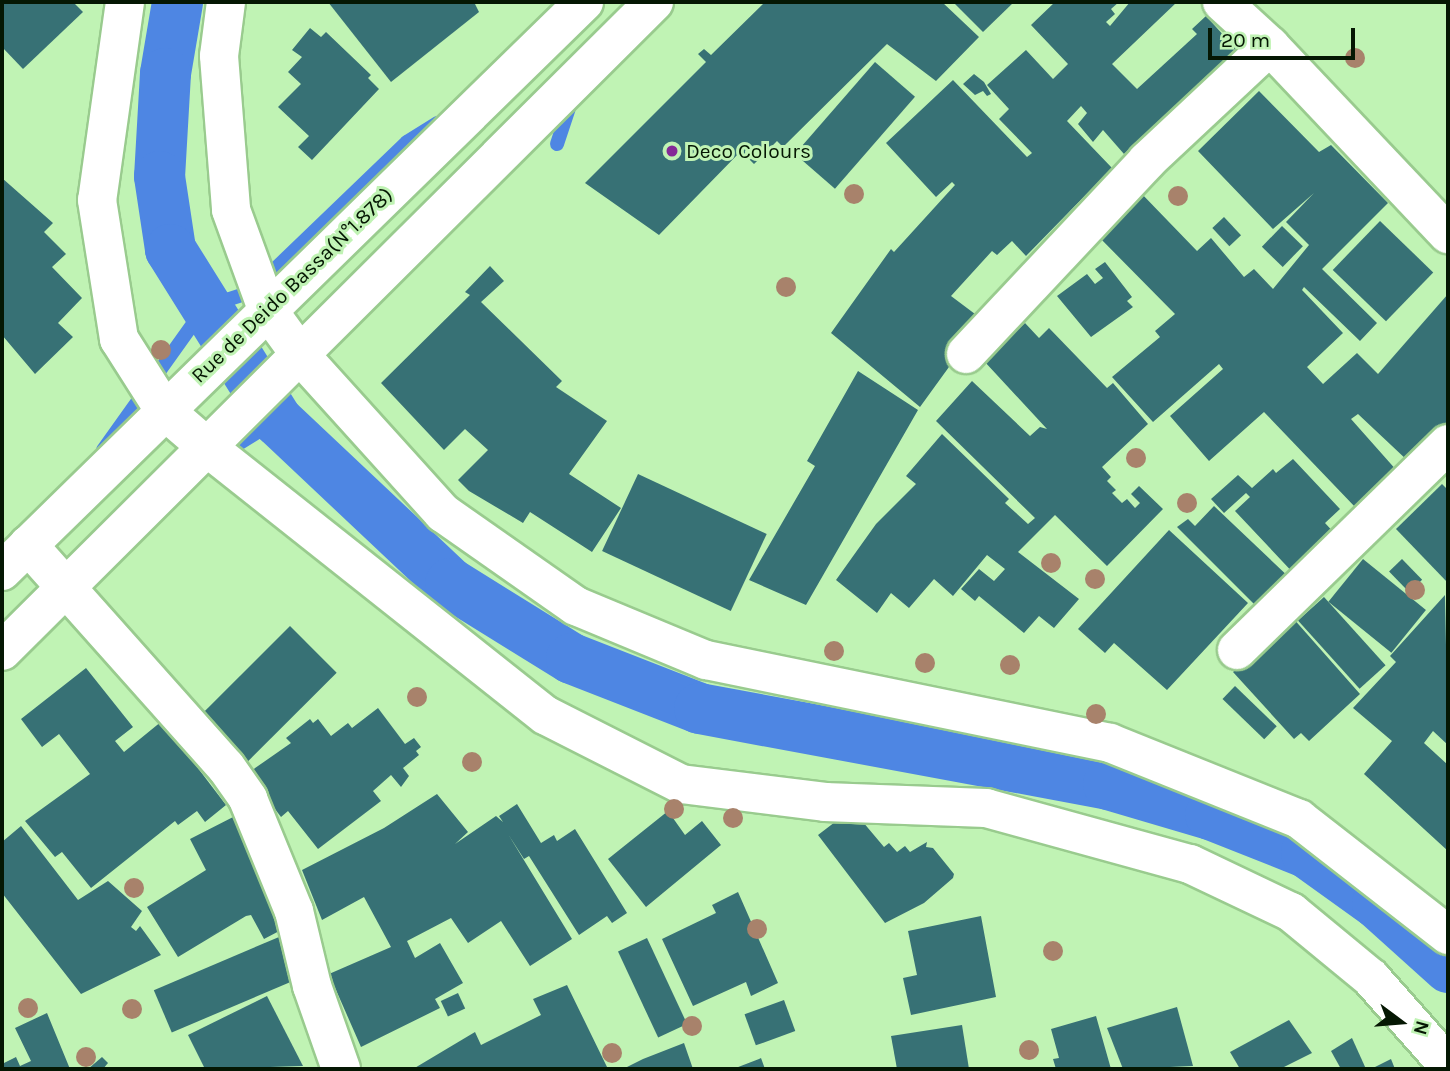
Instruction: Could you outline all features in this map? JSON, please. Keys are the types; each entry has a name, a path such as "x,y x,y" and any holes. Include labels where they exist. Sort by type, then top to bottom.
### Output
{"street":[{"path":"125,2 97,200 120,340 177,398 545,715 681,784 825,802 986,808 1190,864 1291,912 1371,978 1448,1065"},
{"path":"226,2 219,56 231,210 254,321 293,364 443,513 576,606 706,660 1110,743 1299,819 1448,934"},
{"name":"Rue de Deido Bassa(N°1.878)","path":"2,571 254,321 584,2"},
{"path":"2,651 293,364 653,2"},
{"path":"1222,2 1270,46 1448,233"},
{"path":"966,354 1147,161 1270,46"},
{"path":"471,113 509,148"},
{"path":"1237,650 1448,444"},
{"path":"29,545 226,767 248,799 294,911 312,986 341,1069"}],"building":[{"path":"2,2 73,2 83,12 23,69 2,47"},
{"path":"328,2 474,2 479,12 391,82"},
{"path":"765,2 942,2 979,37 936,81 887,44 783,147 777,141 754,164 741,151 659,235 585,183 706,62 698,54 704,49 711,55"},
{"path":"953,2 1014,2 983,32"},
{"path":"1055,2 1119,2 1111,9 1115,14 1106,22 1110,26 1130,2 1177,2 1112,64 1137,89 1197,34 1192,29 1206,16 1236,49 1168,118 1165,116 1124,154 1103,130 1093,142 1078,124 1087,113 1081,106 1067,121 1112,168 1026,256 1012,241 997,255 992,251 951,296 983,320 920,407 831,333 891,249 894,252 955,185 952,182 936,197 886,143 953,80 1027,157 1032,153 999,119 1009,109 987,85 1026,50 1053,79 1068,64 1031,25"},
{"path":"310,28 321,37 326,32 371,75 368,78 379,89 312,160 298,147 309,136 278,107 301,84 288,72 302,57 292,50"},
{"path":"875,62 915,97 835,189 795,154"},
{"path":"974,74 984,82 991,94 987,96 983,91 975,95 963,84"},
{"path":"1259,91 1319,152 1331,145 1388,203 1322,269 1377,323 1360,341 1304,287 1302,290 1343,333 1307,367 1323,384 1357,353 1378,374 1448,294 1448,423 1408,461 1358,414 1351,419 1398,472 1356,508 1264,412 1209,461 1170,416 1223,369 1219,364 1153,422 1112,377 1160,337 1155,331 1175,314 1096,234 1139,191 1197,251 1211,238 1244,277 1254,269 1273,289 1309,245 1286,222 1314,193 1273,229 1198,151"},
{"path":"2,178 53,223 44,232 66,254 52,267 82,298 58,323 73,337 35,374 2,335"},
{"path":"1224,217 1241,235 1229,246 1212,228"},
{"path":"1380,221 1433,272 1386,321 1333,270"},
{"path":"1282,226 1303,246 1283,267 1262,247"},
{"path":"1105,262 1132,297 1127,301 1133,307 1091,337 1057,296 1087,274 1095,284 1103,278 1095,269"},
{"path":"490,266 504,281 481,302 562,381 556,387 607,421 569,474 621,508 592,552 530,512 523,523 469,491 458,480 488,450 465,429 444,450 381,383 470,295 465,292"},
{"path":"1025,323 1039,338 1049,328 1107,388 1113,383 1148,424 1102,467 1111,477 1107,481 1116,490 1112,493 1122,503 1127,499 1135,508 1140,503 1131,494 1139,486 1163,509 1107,566 1055,515 1018,552 1079,599 1054,628 1039,616 1024,633 979,596 975,601 961,589 979,569 994,581 1005,569 987,555 953,596 934,579 909,608 891,593 877,613 836,580 876,524 916,484 906,476 942,434 1009,499 1005,503 1028,524 1035,518 936,421 972,381 1030,436 1040,427 1047,429 984,361"},
{"path":"858,371 918,410 806,605 749,580 815,466 807,461"},
{"path":"1293,459 1340,509 1325,523 1338,537 1298,578 1235,511 1250,497 1246,493 1224,513 1211,499 1238,475 1252,488 1273,469 1276,473"},
{"path":"638,474 767,534 731,611 602,551"},
{"path":"1442,484 1448,490 1448,583 1396,529"},
{"path":"1214,506 1292,580 1261,611 1177,527 1188,519 1195,526"},
{"path":"1169,530 1248,603 1167,690 1114,643 1105,653 1078,629"},
{"path":"1363,559 1426,610 1391,653 1328,602"},
{"path":"1402,559 1422,580 1409,592 1389,572"},
{"path":"1445,595 1448,745 1433,731 1424,743 1448,765 1448,851 1364,774 1392,741 1353,708 1396,662 1390,656"},
{"path":"1324,597 1386,665 1360,689 1298,620"},
{"path":"1292,617 1360,694 1309,741 1301,733 1294,739 1233,672"},
{"path":"290,626 337,673 248,762 201,715"},
{"path":"86,668 133,727 115,741 124,752 162,721 226,805 205,822 197,811 178,825 175,821 91,888 62,852 55,857 25,821 90,774 59,734 42,747 21,719"},
{"path":"1235,686 1277,726 1264,739 1222,699"},
{"path":"378,708 405,744 414,738 421,747 416,751 419,755 403,768 409,776 401,787 391,775 373,791 381,801 318,849 288,811 281,817 248,773 291,743 286,738 310,719 313,723 318,719 331,736 348,723 352,728"},
{"path":"437,794 468,832 455,844 496,816 503,822 499,816 517,804 541,843 554,835 557,841 575,829 627,913 612,923 607,916 579,935 529,856 524,859 508,834 572,939 530,966 501,921 468,943 451,918 407,941 415,958 440,943 463,983 435,999 440,1008 361,1047 329,974 391,947 364,897 322,920 302,870 384,828"},
{"path":"852,809 884,847 889,843 897,852 905,846 910,852 927,842 926,847 933,848 954,874 953,878 924,903 885,923 818,835"},
{"path":"668,811 685,835 702,821 721,845 646,907 608,859"},
{"path":"239,814 285,928 264,939 251,915 246,916 178,957 147,907 206,870 190,839"},
{"path":"21,826 78,900 108,881 142,911 131,927 136,931 140,926 161,955 81,994 2,893 2,842"},
{"path":"738,892 778,983 751,996 746,982 693,1006 662,939 716,913 712,905"},
{"path":"981,916 996,997 911,1015 903,978 917,975 908,931"},
{"path":"279,937 297,979 172,1032 154,990"},
{"path":"647,938 687,1024 658,1038 618,952"},
{"path":"567,985 608,1069 413,1069 475,1032 481,1045 541,1015 533,999"},
{"path":"458,993 465,1008 448,1016 441,1001"},
{"path":"267,996 303,1066 205,1069 188,1035"},
{"path":"784,1000 795,1031 756,1045 745,1014"},
{"path":"1177,1007 1193,1066 1123,1069 1107,1028"},
{"path":"47,1013 70,1069 2,1069 2,1064 16,1057 20,1066 31,1061 15,1028"},
{"path":"1096,1016 1111,1069 1056,1069 1053,1059 1059,1058 1051,1029"},
{"path":"1289,1020 1312,1053 1280,1069 1240,1069 1230,1052"},
{"path":"962,1025 969,1069 897,1069 891,1036"},
{"path":"1352,1038 1366,1069 1341,1069 1331,1051"},
{"path":"684,1043 693,1069 623,1069 643,1059"},
{"path":"102,1057 108,1063 103,1069 88,1069"},
{"path":"761,1058 765,1069 733,1069 759,1059"},
{"path":"1391,1059 1395,1069 1371,1069"}],"waterway":[{"path":"177,2 165,73 159,176 170,249 277,420 450,583 571,658 699,708 1108,784 1210,814 1306,852 1377,903 1448,967"},
{"path":"557,144 571,102"},
{"path":"103,450 205,307 251,292 407,142 438,123"},
{"path":"222,454 277,420"}],"place":[{"name":"Deco Colours","path":"672,151"}]}
